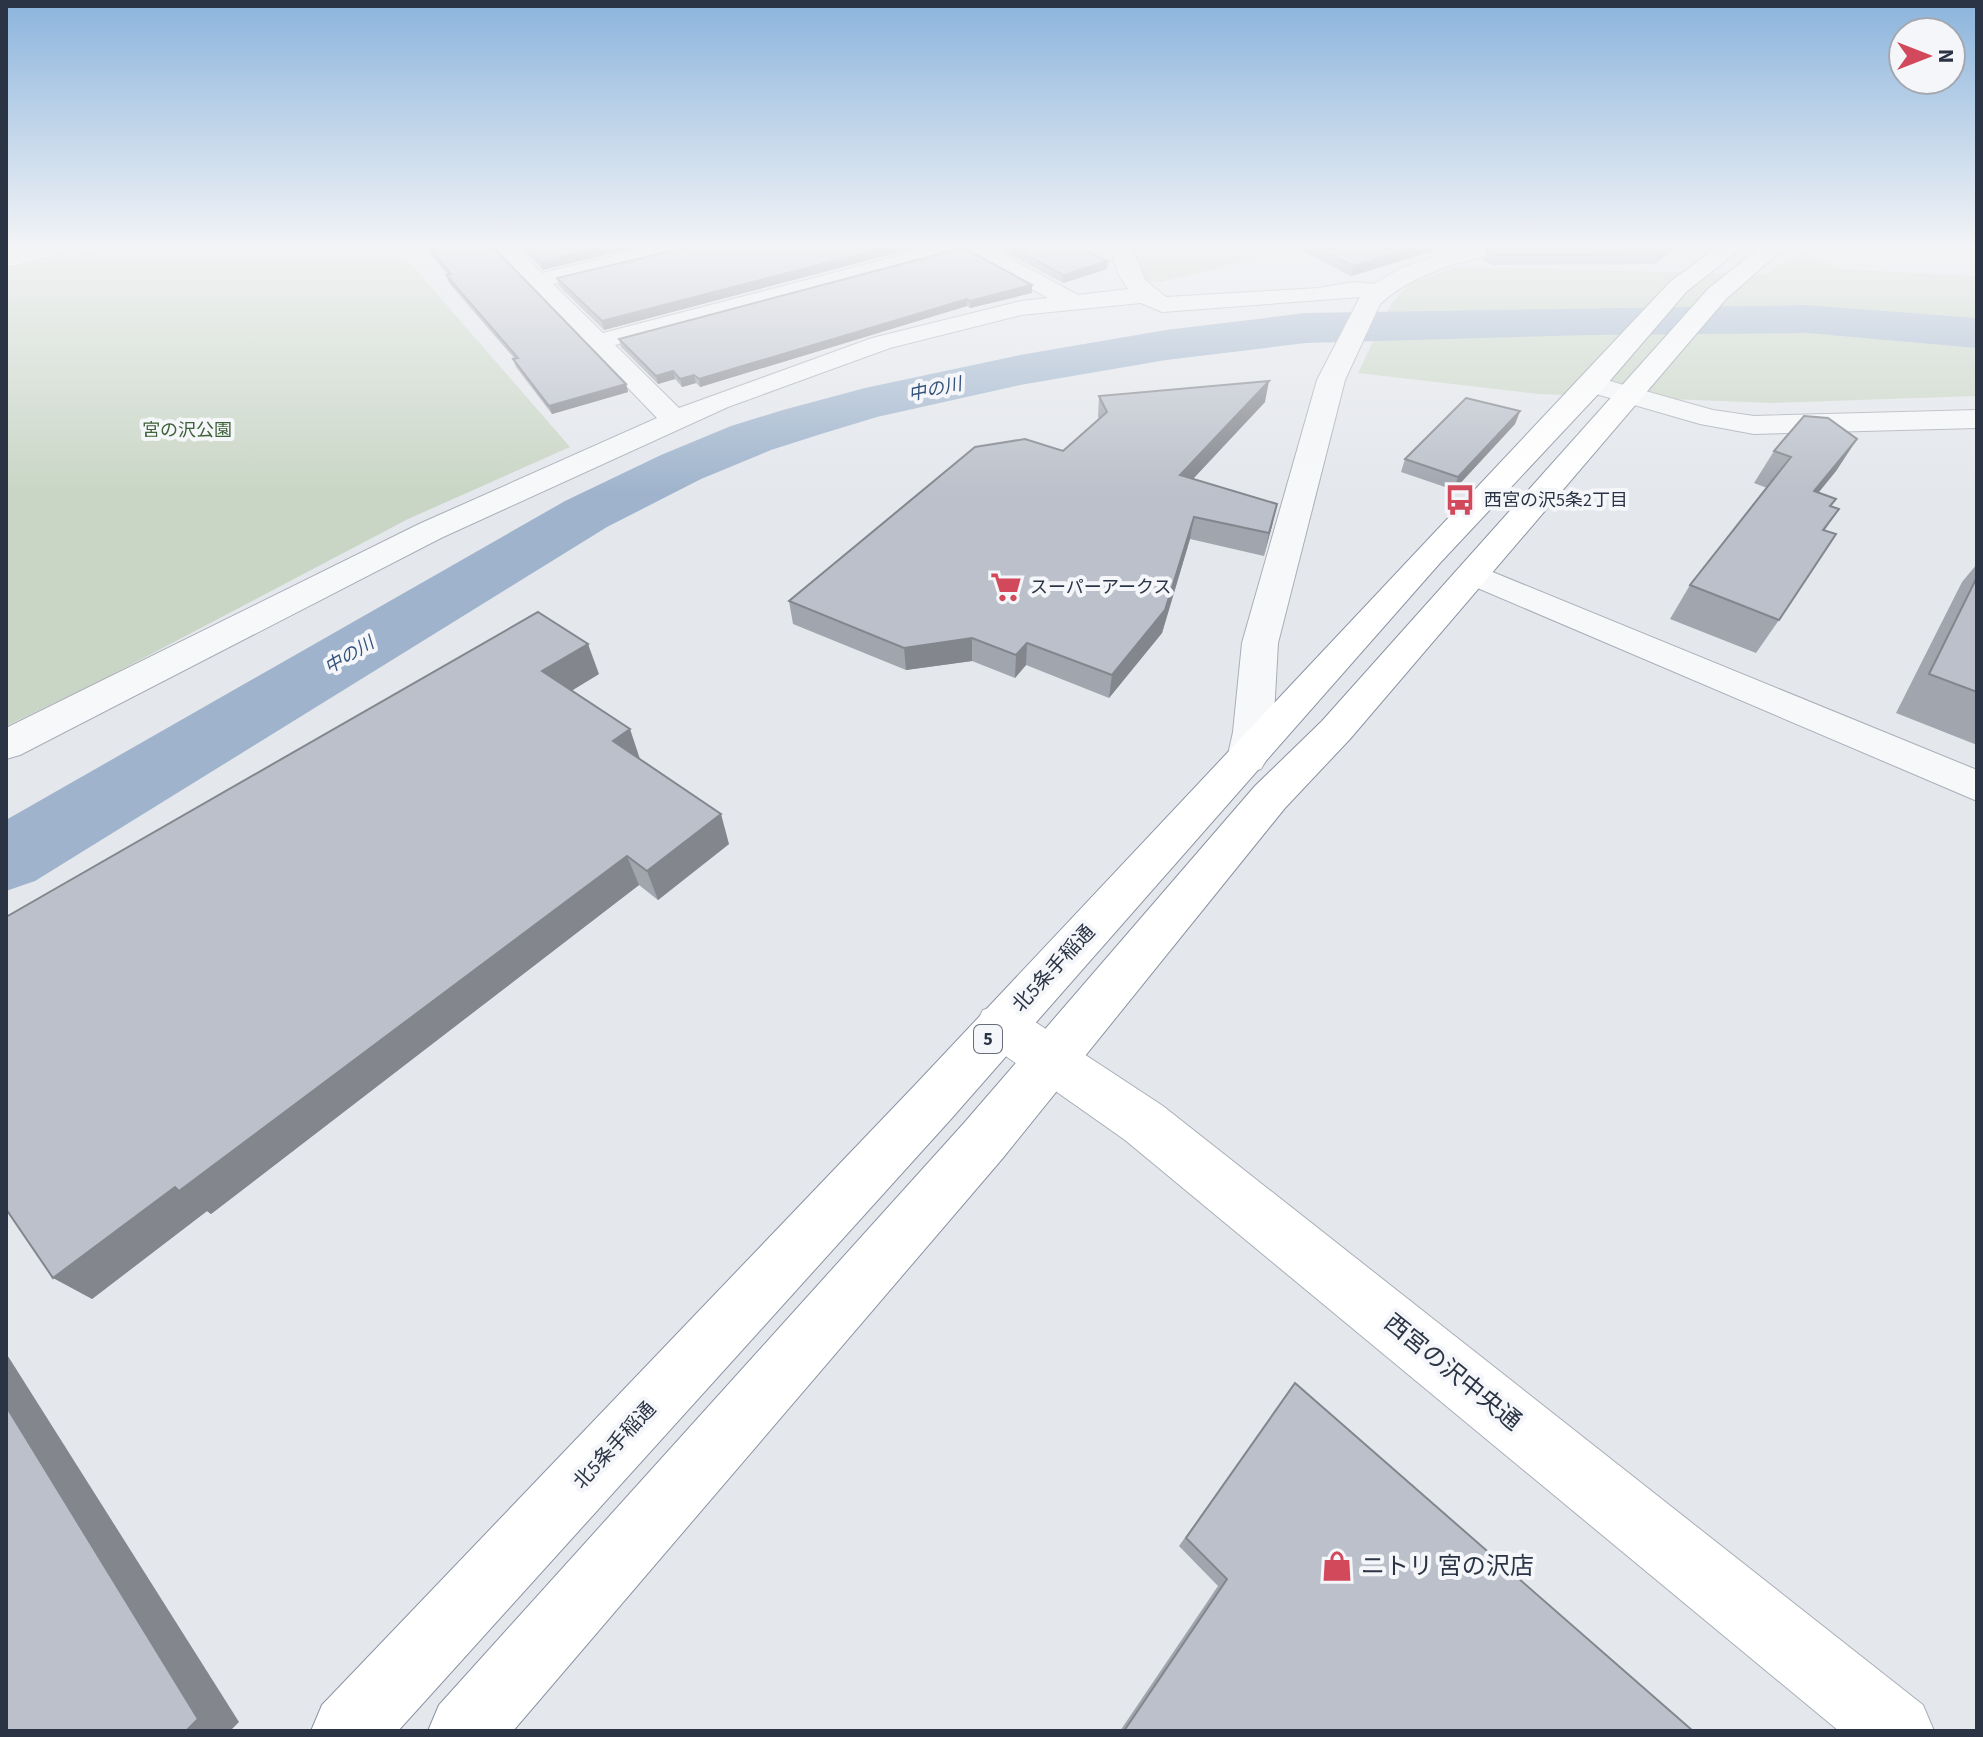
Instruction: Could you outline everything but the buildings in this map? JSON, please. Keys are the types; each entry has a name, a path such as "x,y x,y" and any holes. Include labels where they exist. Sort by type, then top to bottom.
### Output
{"main road":[{"name":"北5条手稲通","path":"465,1731 972,1153 1270,797 1336,730 1473,574 1644,350 1655,329"},
{"name":"北5条手稲通","path":"1644,350 1671,329"},
{"name":"北5条手稲通","path":"348,1731 933,1102 1428,556 1611,390"},
{"name":"西宮の沢中央通","path":"1000,1025 1144,1123 1897,1731"}],"street":[{"path":"584,329 675,420"},
{"path":"597,342 646,329"},
{"path":"6,745 430,531 675,420 718,401 881,343 937,329"},
{"path":"1247,759 1253,732 1260,643 1331,380 1357,329"},
{"path":"1611,390 1710,418 1754,425 1977,419"},
{"path":"1936,419 1977,437"},
{"path":"1473,574 1977,786"}],"green space":[{"name":"宮の沢公園","path":"6,329 467,329 570,447 408,519 98,682 6,726"},
{"path":"1379,329 1977,329 1977,396 1772,403 1540,394 1358,373"}],"waterway":[{"name":"中の川","path":"6,859 586,514 681,467 751,438 865,404 1020,370 1166,345 1297,329"},
{"name":"中の川","path":"1929,329 1977,333"}],"place":[{"name":"西宮の沢5条2丁目","path":"1460,500"},
{"name":"スーパーアークス","path":"1006,587"},
{"name":"ニトリ 宮の沢店","path":"1337,1566"}]}
